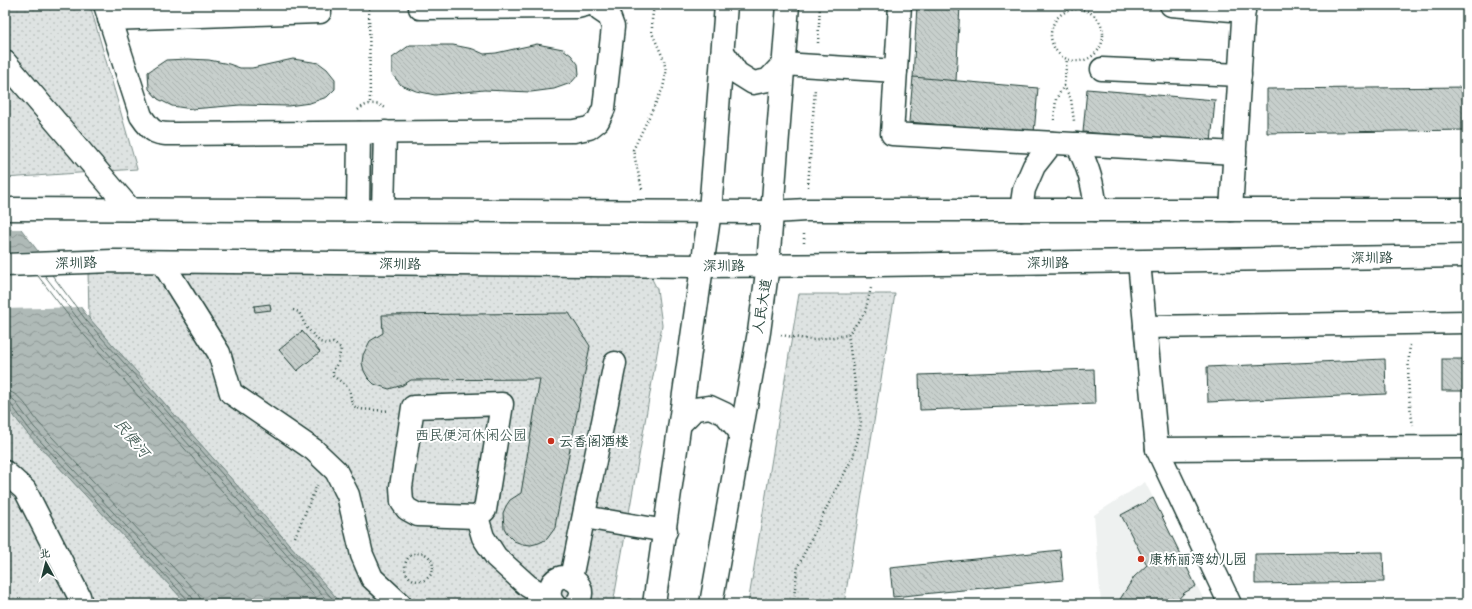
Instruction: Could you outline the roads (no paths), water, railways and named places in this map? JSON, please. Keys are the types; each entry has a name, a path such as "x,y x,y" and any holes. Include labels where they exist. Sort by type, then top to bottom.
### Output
{"street":[{"path":"420,8 576,7 584,5"},
{"path":"320,12 107,12 141,116 148,127 158,134 574,131 589,128 598,121 604,108 613,27 609,16 600,10 599,5"},
{"path":"654,604 666,531 710,212 726,5"},
{"name":"人民大道","path":"711,604 741,434 768,265 788,5"},
{"path":"900,5 892,134 1235,153"},
{"path":"1171,5 1244,8 1231,210"},
{"path":"722,52 737,73 753,83 768,80 783,64 896,71"},
{"path":"5,62 130,209"},
{"path":"1102,69 1240,75"},
{"path":"383,210 385,132"},
{"path":"358,210 359,133"},
{"path":"1021,210 1024,189 1034,166 1052,143"},
{"path":"1077,144 1088,167 1094,187 1096,210"},
{"path":"5,210 130,209 710,212 773,212 806,210 1467,210"},
{"name":"深圳路","path":"5,265 162,262 703,266 877,265 1467,256"},
{"path":"162,262 219,353 231,392 314,450 336,472 348,495 362,555 372,578 400,604"},
{"path":"1139,262 1157,448 1230,604"},
{"path":"1145,327 1467,322"},
{"path":"571,578 615,362"},
{"path":"502,404 485,510 477,517 418,515 407,509 402,502 401,487 413,407 502,404"},
{"path":"681,423 695,409 710,406 726,414 741,434"},
{"path":"1157,448 1467,447"},
{"path":"5,472 25,490 79,596 81,604"},
{"path":"477,517 483,537 496,557 528,586 552,601"},
{"path":"584,517 666,531"},
{"path":"552,601 550,588 552,584 561,577 571,578 579,585 581,590 579,600 576,604"}],"water":[{"name":"民便河","path":"5,208 89,318 342,604 187,604 27,433 5,404"}],"place":[{"name":"云香阁酒楼","path":"551,441"},
{"name":"康桥丽湾幼儿园","path":"1141,559"}],"park label":[{"name":"西民便河休闲公园","path":"471,435"}]}
